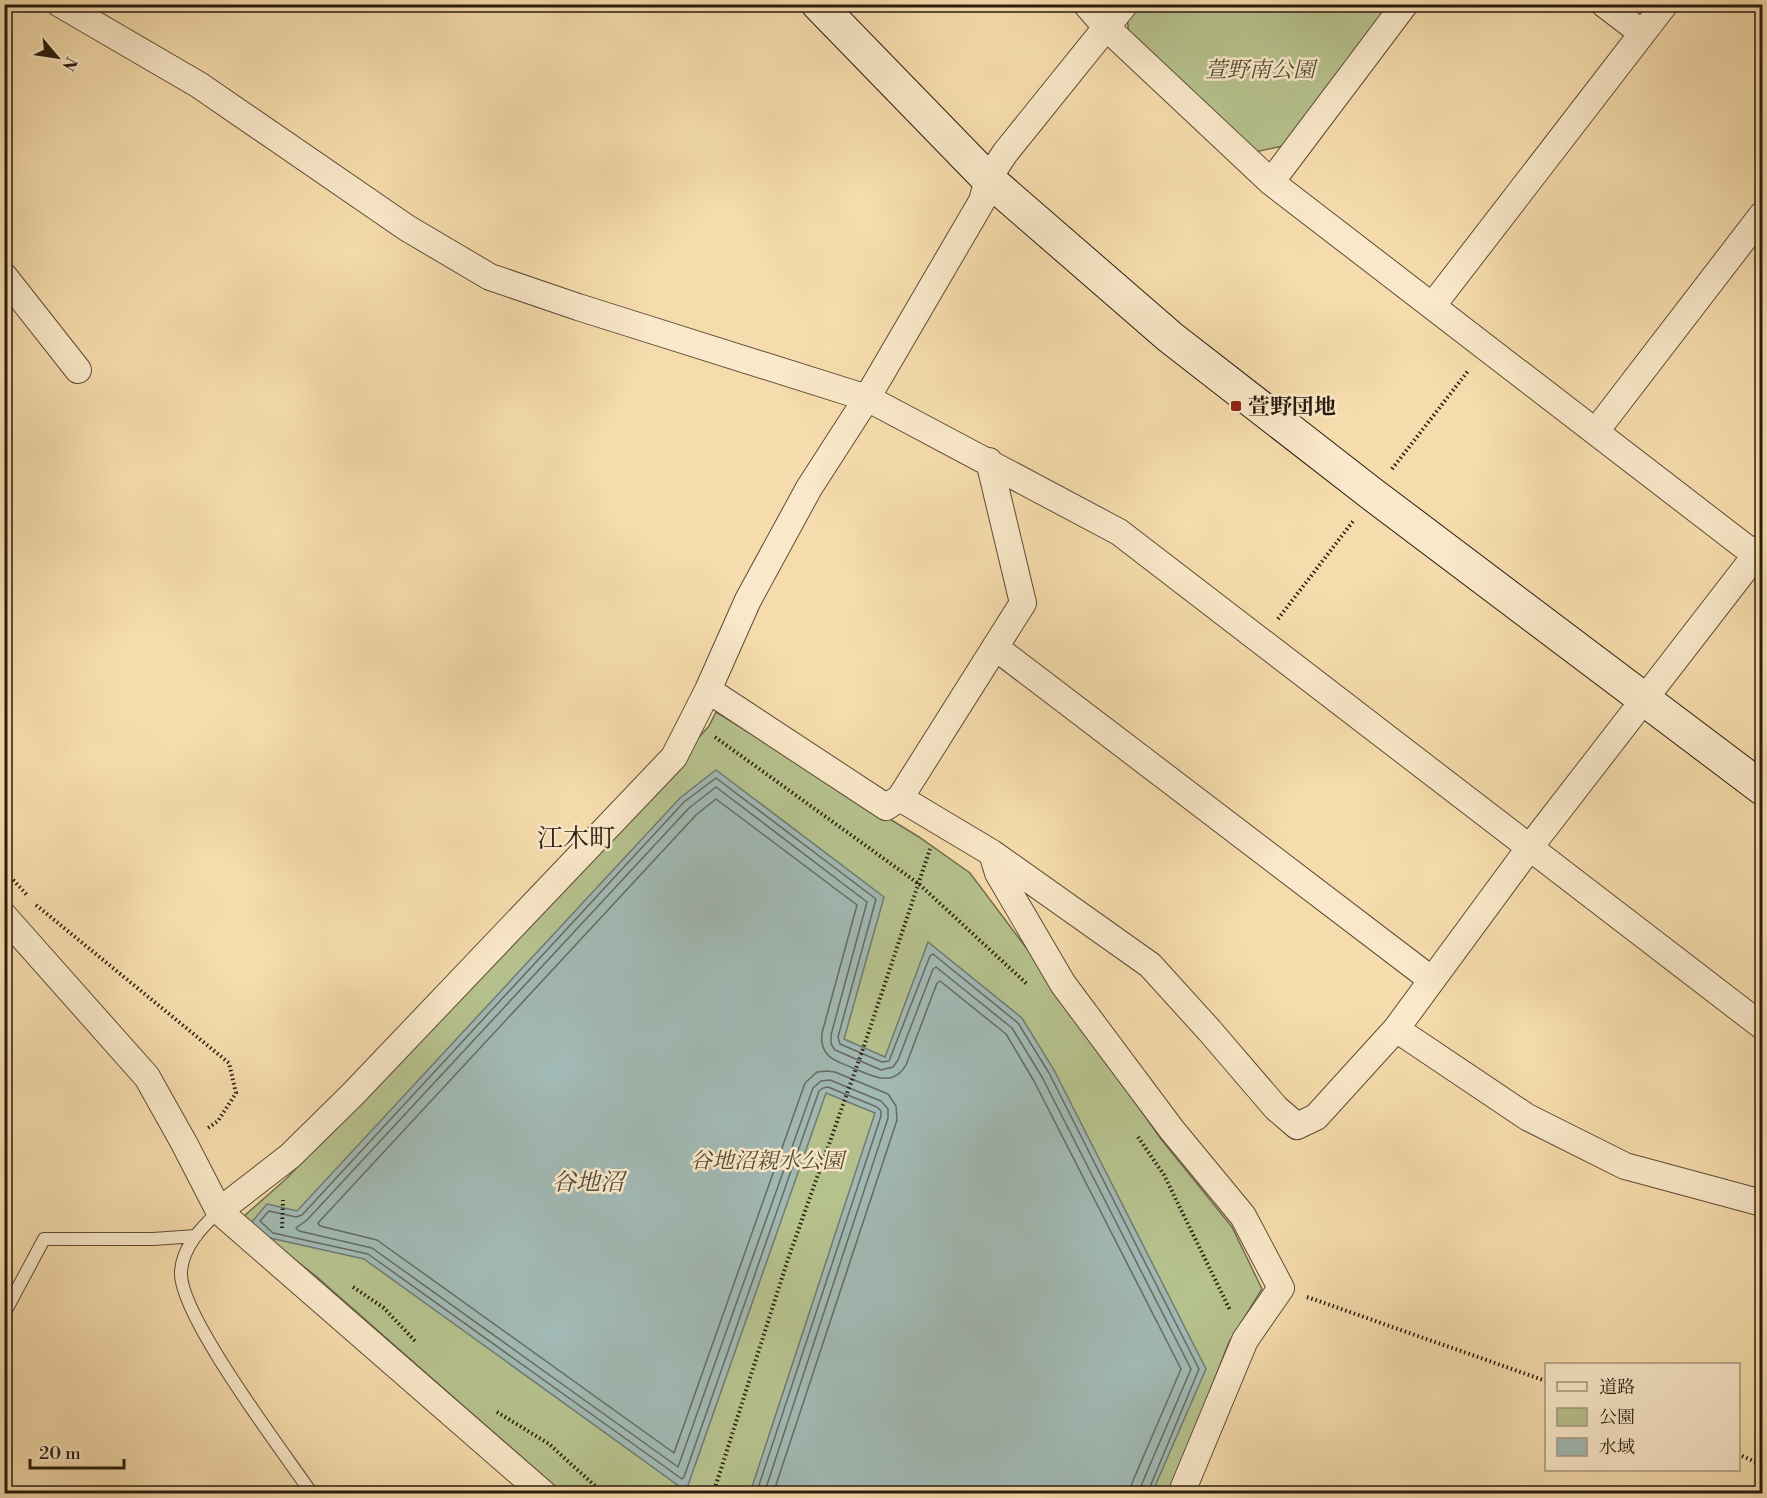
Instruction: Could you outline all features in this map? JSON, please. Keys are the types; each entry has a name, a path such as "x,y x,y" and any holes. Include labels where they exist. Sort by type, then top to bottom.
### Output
{"street":[{"path":"60,4 199,85 407,228 490,277 867,398 1119,532 1762,1026"},
{"path":"818,4 988,179 1170,337 1372,494 1646,698 1762,788"},
{"path":"900,798 992,853 1150,965 1276,1108 1297,1126 1316,1117 1396,1029 1530,848 1760,554 1272,182 1106,27 1086,4"},
{"path":"219,1211 290,1156 353,1094 674,757 708,690 748,600 798,508 867,398 982,201 988,179 1005,153 1125,4"},
{"path":"1272,182 1405,4"},
{"path":"1604,4 1642,33"},
{"path":"1433,305 1665,4"},
{"path":"1596,431 1762,216"},
{"path":"4,276 78,370"},
{"path":"708,690 886,807 900,798 1023,603 989,461"},
{"path":"995,647 1432,980"},
{"path":"992,853 998,873 1063,984 1172,1130 1243,1216 1281,1288 1245,1340 1181,1494"},
{"path":"4,916 147,1077 219,1211 544,1494"},
{"path":"1396,1029 1527,1117 1625,1166 1762,1203"}],"lane":[{"path":"219,1211 185,1252 181,1273 188,1303 217,1356 312,1494"},
{"path":"4,1314 44,1239 153,1239 196,1236"}],"path":[{"path":"1392,470 1487,347"},
{"path":"1261,641 1360,512"},
{"path":"712,735 919,884 1034,990"},
{"path":"713,1494 788,1259 864,1046 940,822"},
{"path":"4,870 37,905 229,1064 236,1093 218,1121 184,1143"},
{"path":"1137,1136 1164,1174 1245,1340"},
{"path":"1281,1288 1545,1382"},
{"path":"1740,1455 1762,1465"}],"green space":[{"name":"萱野南公園","path":"1141,5 1390,5 1283,146 1255,152 1129,35 1127,17"},
{"name":"谷地沼","path":"716,712 919,837 970,873 1042,969 1161,1139 1232,1227 1262,1289 1229,1342 1170,1493 562,1493 317,1277 242,1218 286,1179 461,998 709,726"}],"water":[{"name":"谷地沼","path":"716,770 884,897 844,1039 885,1057 928,942 1022,1018 1054,1070 1206,1369 1152,1493 750,1493 875,1113 826,1093 686,1491 364,1259 270,1238 251,1223 267,1204 297,1211 680,798"}],"place":[{"name":"萱野団地","path":"1236,406"}],"district":[{"name":"江木町","path":"576,838"}],"park label":[{"name":"谷地沼親水公園","path":"767,1160"}]}
